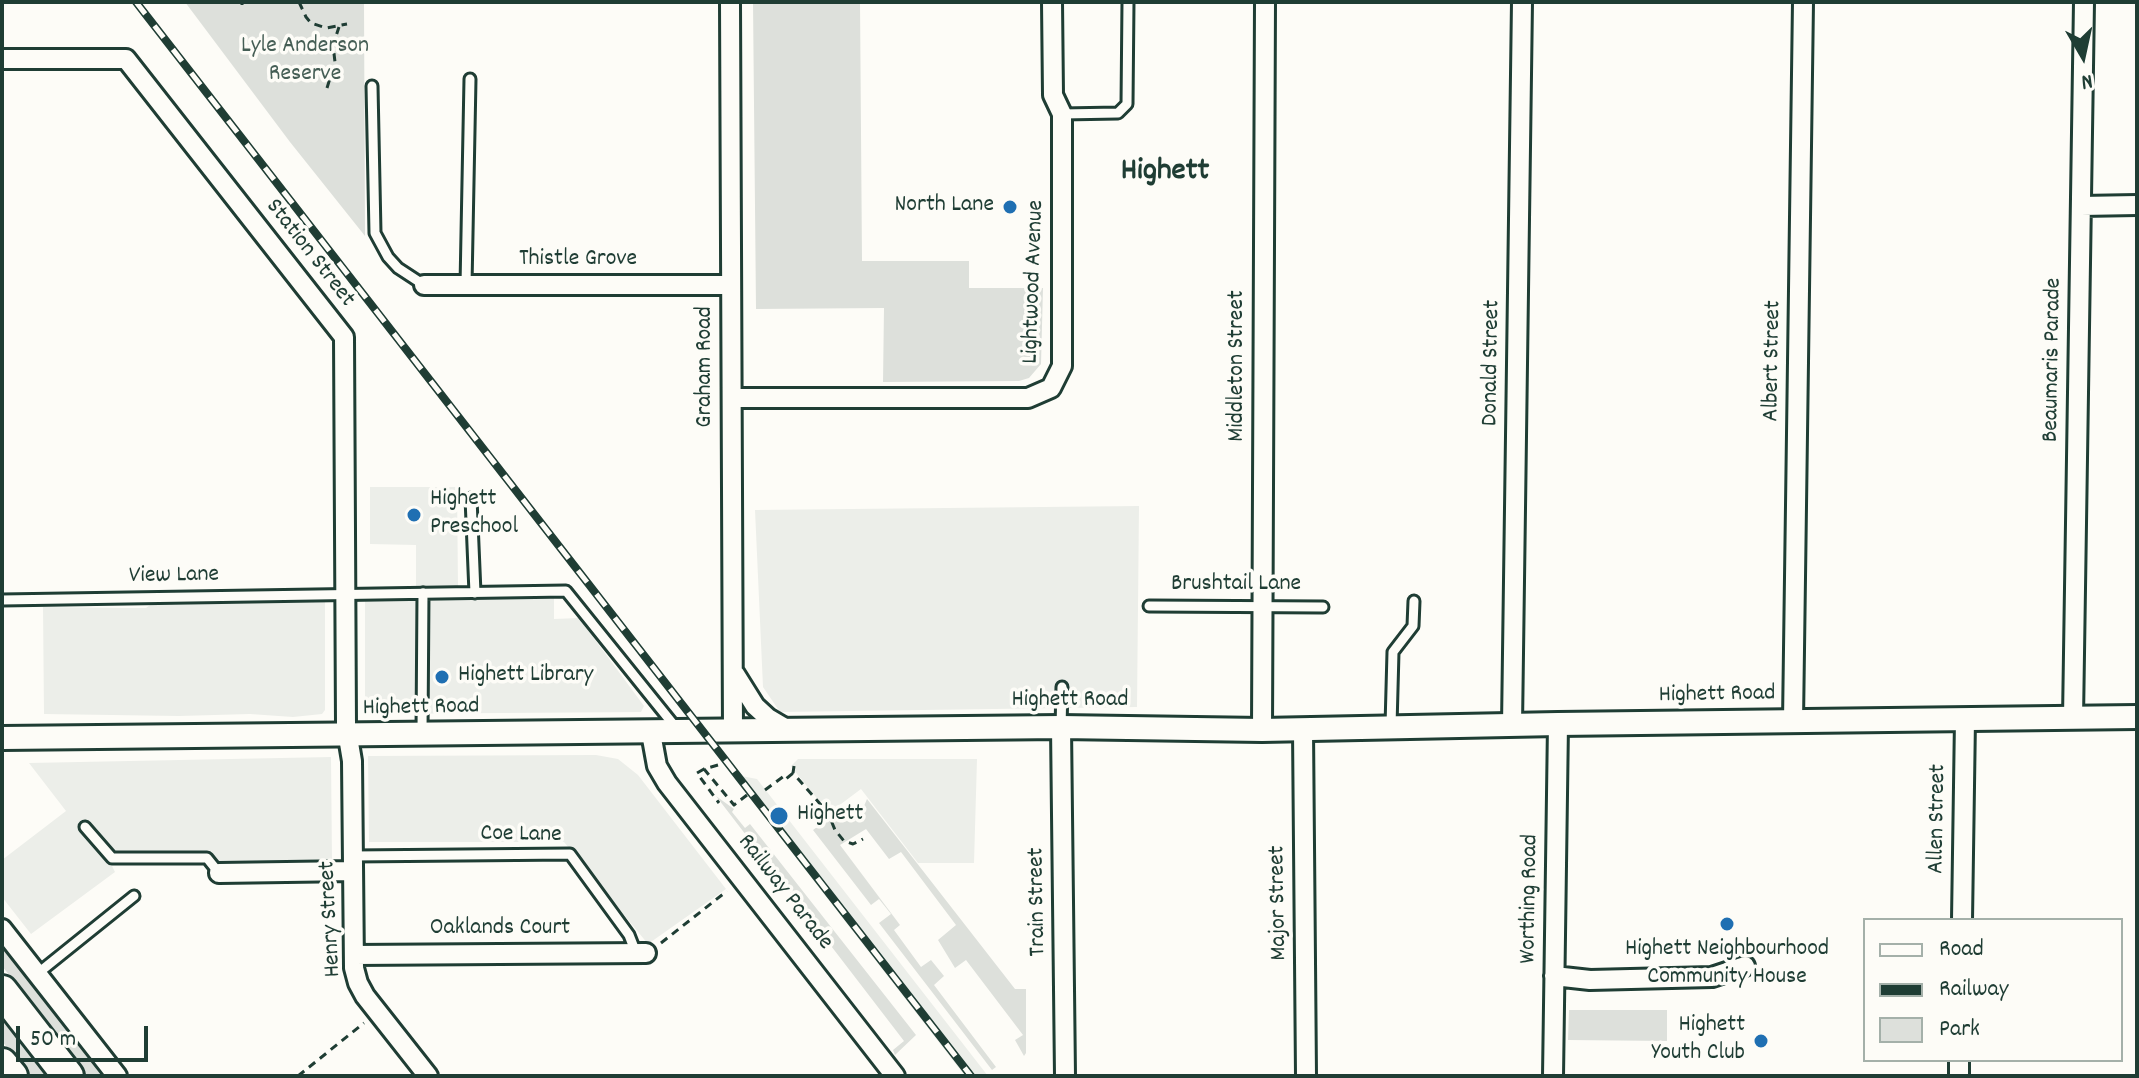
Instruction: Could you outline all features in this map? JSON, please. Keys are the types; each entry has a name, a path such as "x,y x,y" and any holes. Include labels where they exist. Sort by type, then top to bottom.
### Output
{"highway":[{"path":"2,991 68,1076"},
{"path":"2,1064 12,1076"}],"street":[{"name":"Graham Road","path":"730,2 733,731"},
{"name":"Lightwood Avenue","path":"732,398 1028,398 1051,388 1062,366 1062,114 1053,95 1052,2"},
{"name":"Middleton Street","path":"1262,730 1265,2"},
{"name":"Donald Street","path":"1512,725 1522,2"},
{"name":"Albert Street","path":"1793,721 1803,2"},
{"name":"Beaumaris Parade","path":"2073,718 2084,2"},
{"name":"Station Street","path":"2,59 126,59 344,337 348,736"},
{"path":"2081,206 2137,205"},
{"name":"Thistle Grove","path":"424,285 731,285"},
{"path":"733,671 755,706 790,731"},
{"name":"Highett Road","path":"2,738 1061,727 1303,730 1391,726 2137,717"},
{"name":"Allen Street","path":"1962,918 1965,719"},
{"name":"Worthing Road","path":"1553,1076 1558,724"},
{"name":"Train Street","path":"1061,727 1065,1076"},
{"name":"Major Street","path":"1303,730 1306,1076"},
{"name":"Railway Parade","path":"651,733 652,751 667,783 895,1076"},
{"name":"Henry Street","path":"348,736 352,761 354,955 358,983 428,1076"},
{"path":"219,873 353,864"},
{"path":"2,929 117,1076"},
{"name":"Oaklands Court","path":"354,955 646,951"},
{"path":"1554,976 1590,980 1712,977 1745,966"}],"lane":[{"path":"1062,114 1118,113 1127,104 1128,2"},
{"path":"466,285 470,79"},
{"path":"372,86 375,233 398,268 424,285"},
{"path":"471,498 475,593"},
{"name":"View Lane","path":"2,600 566,591 679,732"},
{"path":"422,735 423,593"},
{"path":"1391,726 1393,652 1413,626 1414,601"},
{"name":"Brushtail Lane","path":"1149,606 1323,607"},
{"path":"1061,727 1062,687"},
{"path":"85,827 112,858 207,858 219,873"},
{"name":"Coe Lane","path":"353,864 570,854 629,935 646,951"},
{"path":"37,974 134,896"}],"path":[{"path":"299,2 311,23 326,28 347,24"},
{"path":"327,88 335,62 333,45 339,27"},
{"path":"718,765 697,773 719,803"},
{"path":"765,790 784,776 786,779 793,773 794,766"},
{"path":"704,769 734,805 747,795"},
{"path":"793,773 828,813 844,841 853,844 863,839"},
{"path":"646,951 730,888"},
{"path":"298,1076 378,1012"}],"shaded area":[{"name":"Highett Preschool","path":"370,487 457,487 458,587 416,588 416,545 370,544"},
{"path":"1139,506 1137,707 780,712 763,687 755,510"},
{"path":"554,597 554,619 579,618 644,706 641,712 365,714 365,598"},
{"path":"325,602 325,710 322,714 293,717 250,714 44,714 43,607 146,608 150,605"},
{"path":"596,755 618,759 638,775 726,889 648,944 564,842 369,842 368,756"},
{"path":"331,757 332,862 111,864 115,872 31,934 2,897 2,860 66,811 29,763"},
{"path":"798,759 977,759 974,863 918,863 861,789 833,810 825,799 820,802 791,766"},
{"path":"731,774 757,779 988,1076 965,1076"}],"green space":[{"name":"Lyle Anderson Reserve","path":"185,2 364,2 365,236 290,142"},
{"path":"753,2 860,2 862,261 969,261 969,288 1043,288 1041,364 1029,378 1019,381 883,382 884,308 756,309"},
{"path":"716,796 734,809 732,812 745,828 750,824 916,1035 895,1055 893,1050 904,1041"},
{"path":"867,799 1015,989 1026,989 1024,1056 1015,1040 1023,1035 966,960 955,968 938,940 956,925 901,852 889,859 866,829 840,845 900,925 894,930 921,967 931,960 944,976 934,985 996,1067 992,1070 879,923 891,914 879,899 871,905 813,830 828,819 859,818"},
{"path":"2,944 106,1076 88,1076 2,966"},
{"path":"1569,1010 1667,1010 1667,1041 1568,1040"},
{"path":"2,1013 51,1076 29,1076 2,1041"}],"railway":[{"path":"136,2 971,1076"}],"place":[{"name":"North Lane","path":"1010,207"},
{"name":"Highett Preschool","path":"414,515"},
{"name":"Highett Library","path":"442,677"},
{"name":"Highett","path":"779,816"},
{"name":"Highett Neighbourhood Community House","path":"1727,924"},
{"name":"Highett Youth Club","path":"1761,1041"}],"district":[{"name":"Highett","path":"1165,174"}]}
